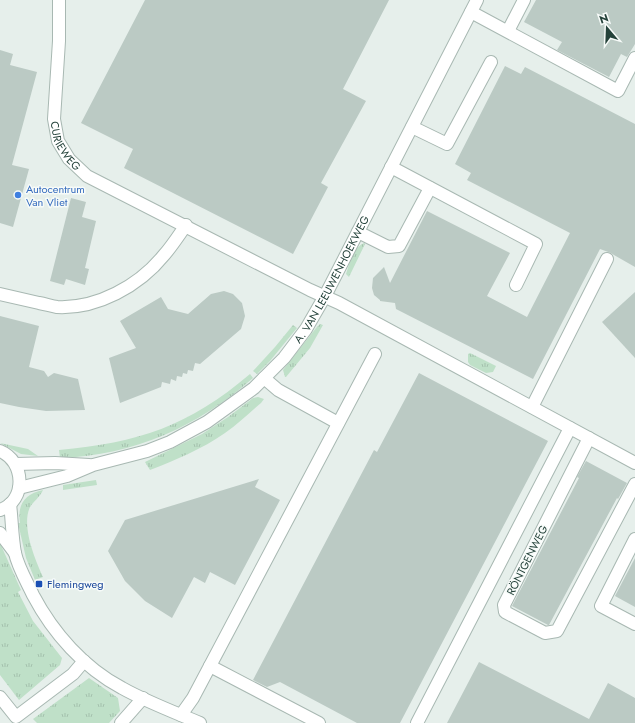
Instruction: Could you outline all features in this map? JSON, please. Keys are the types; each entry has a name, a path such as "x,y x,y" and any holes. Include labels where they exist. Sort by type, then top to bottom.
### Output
{"street":[{"name":"CURIEWEG","path":"58,0 59,41 54,119 58,141 69,160 87,176 325,296"},
{"name":"A. VAN LEEUWENHOEKWEG","path":"18,488 67,476 92,465 147,451 190,432 229,407 254,388 284,358 306,329 325,296 478,0"},
{"path":"508,31 524,0"},
{"path":"471,12 618,91 635,58"},
{"path":"412,127 447,144 491,62"},
{"path":"391,167 536,244 516,285"},
{"path":"358,232 388,247 399,246 430,188"},
{"path":"0,294 57,307 80,305 102,300 138,280 152,268 164,255 186,225"},
{"path":"532,407 607,259"},
{"path":"325,296 635,462"},
{"path":"181,714 193,698 375,354"},
{"path":"264,378 278,390 338,423"},
{"path":"417,723 570,428"},
{"name":"RÖNTGENWEG","path":"590,438 504,605 505,612 545,633 557,631 635,484"},
{"path":"0,451 10,457 16,464 19,472 20,480 17,494 5,507 15,554 25,579 42,612 64,641 84,662 100,674 121,688 200,723"},
{"name":"A. VAN LEEUWENHOEKWEG","path":"16,464 55,463 92,465"},
{"path":"0,533 15,554"},
{"path":"635,539 601,606 635,624"},
{"path":"0,697 19,720 73,674 84,662"},
{"path":"210,666 319,723"},
{"path":"121,723 143,698"}],"green space":[{"path":"364,243 365,244 349,277 346,274 352,256 357,248"},
{"path":"320,324 323,325 310,348 285,377 283,370"},
{"path":"293,325 297,328 270,361 257,374 253,371 275,347"},
{"path":"470,353 496,366 493,372 486,373 470,365 468,362 468,354"},
{"path":"250,374 253,378 210,411 164,435 114,451 88,456 60,458 59,450 87,447 138,437 184,419 206,407 228,392"},
{"path":"258,397 264,399 261,403 230,430 216,439 179,458 150,470 145,462 202,434 253,398"},
{"path":"0,443 28,449 38,456 21,454"},
{"path":"96,480 97,485 63,490 63,485"},
{"path":"43,490 30,507 27,523 30,542 43,577 35,580 26,558 18,523 20,523 19,516 21,505 27,497"},
{"path":"0,543 21,590 18,592 33,621 62,658 60,665 19,700 0,675"},
{"path":"89,678 118,698 120,711 109,723 37,723 33,719"}],"building":[{"path":"145,0 389,0 343,89 366,101 321,183 328,187 293,254 124,168 133,149 81,123"},
{"path":"536,0 635,0 635,44 627,57 621,54 609,77 557,50 562,42 524,22"},
{"path":"0,50 13,54 10,65 37,72 12,165 29,169 13,227 0,223"},
{"path":"505,66 521,74 525,67 635,124 635,267 611,253 600,249 533,379 396,309 395,303 380,301 374,295 372,288 373,278 384,267 390,283 427,211 510,253 487,296 527,317 570,233 467,180 471,173 455,164"},
{"path":"71,198 86,202 82,217 96,221 85,268 89,269 85,285 66,279 64,285 50,281"},
{"path":"224,291 233,294 242,303 245,316 241,329 200,364 195,363 193,371 188,370 187,374 183,373 182,377 177,376 176,381 171,379 170,384 162,382 161,387 120,403 109,358 136,348 120,321 161,297 168,309 188,314 211,294"},
{"path":"635,292 635,358 602,322"},
{"path":"0,316 39,326 29,367 44,371 48,377 54,373 78,379 85,410 46,411 0,403"},
{"path":"419,373 548,441 400,723 357,723 280,682 267,687 253,680 374,450 377,452"},
{"path":"586,461 627,483 618,499 617,498 548,625 512,606 579,478 577,477"},
{"path":"259,479 255,487 280,500 235,585 210,572 205,583 194,577 172,618 145,601 125,581 108,551 125,520"},
{"path":"635,558 635,607 615,596"},
{"path":"479,662 589,719 608,683 635,698 635,723 447,723"}],"place":[{"name":"Autocentrum Van Vliet","path":"18,195"},
{"name":"Flemingweg","path":"39,584"}]}
